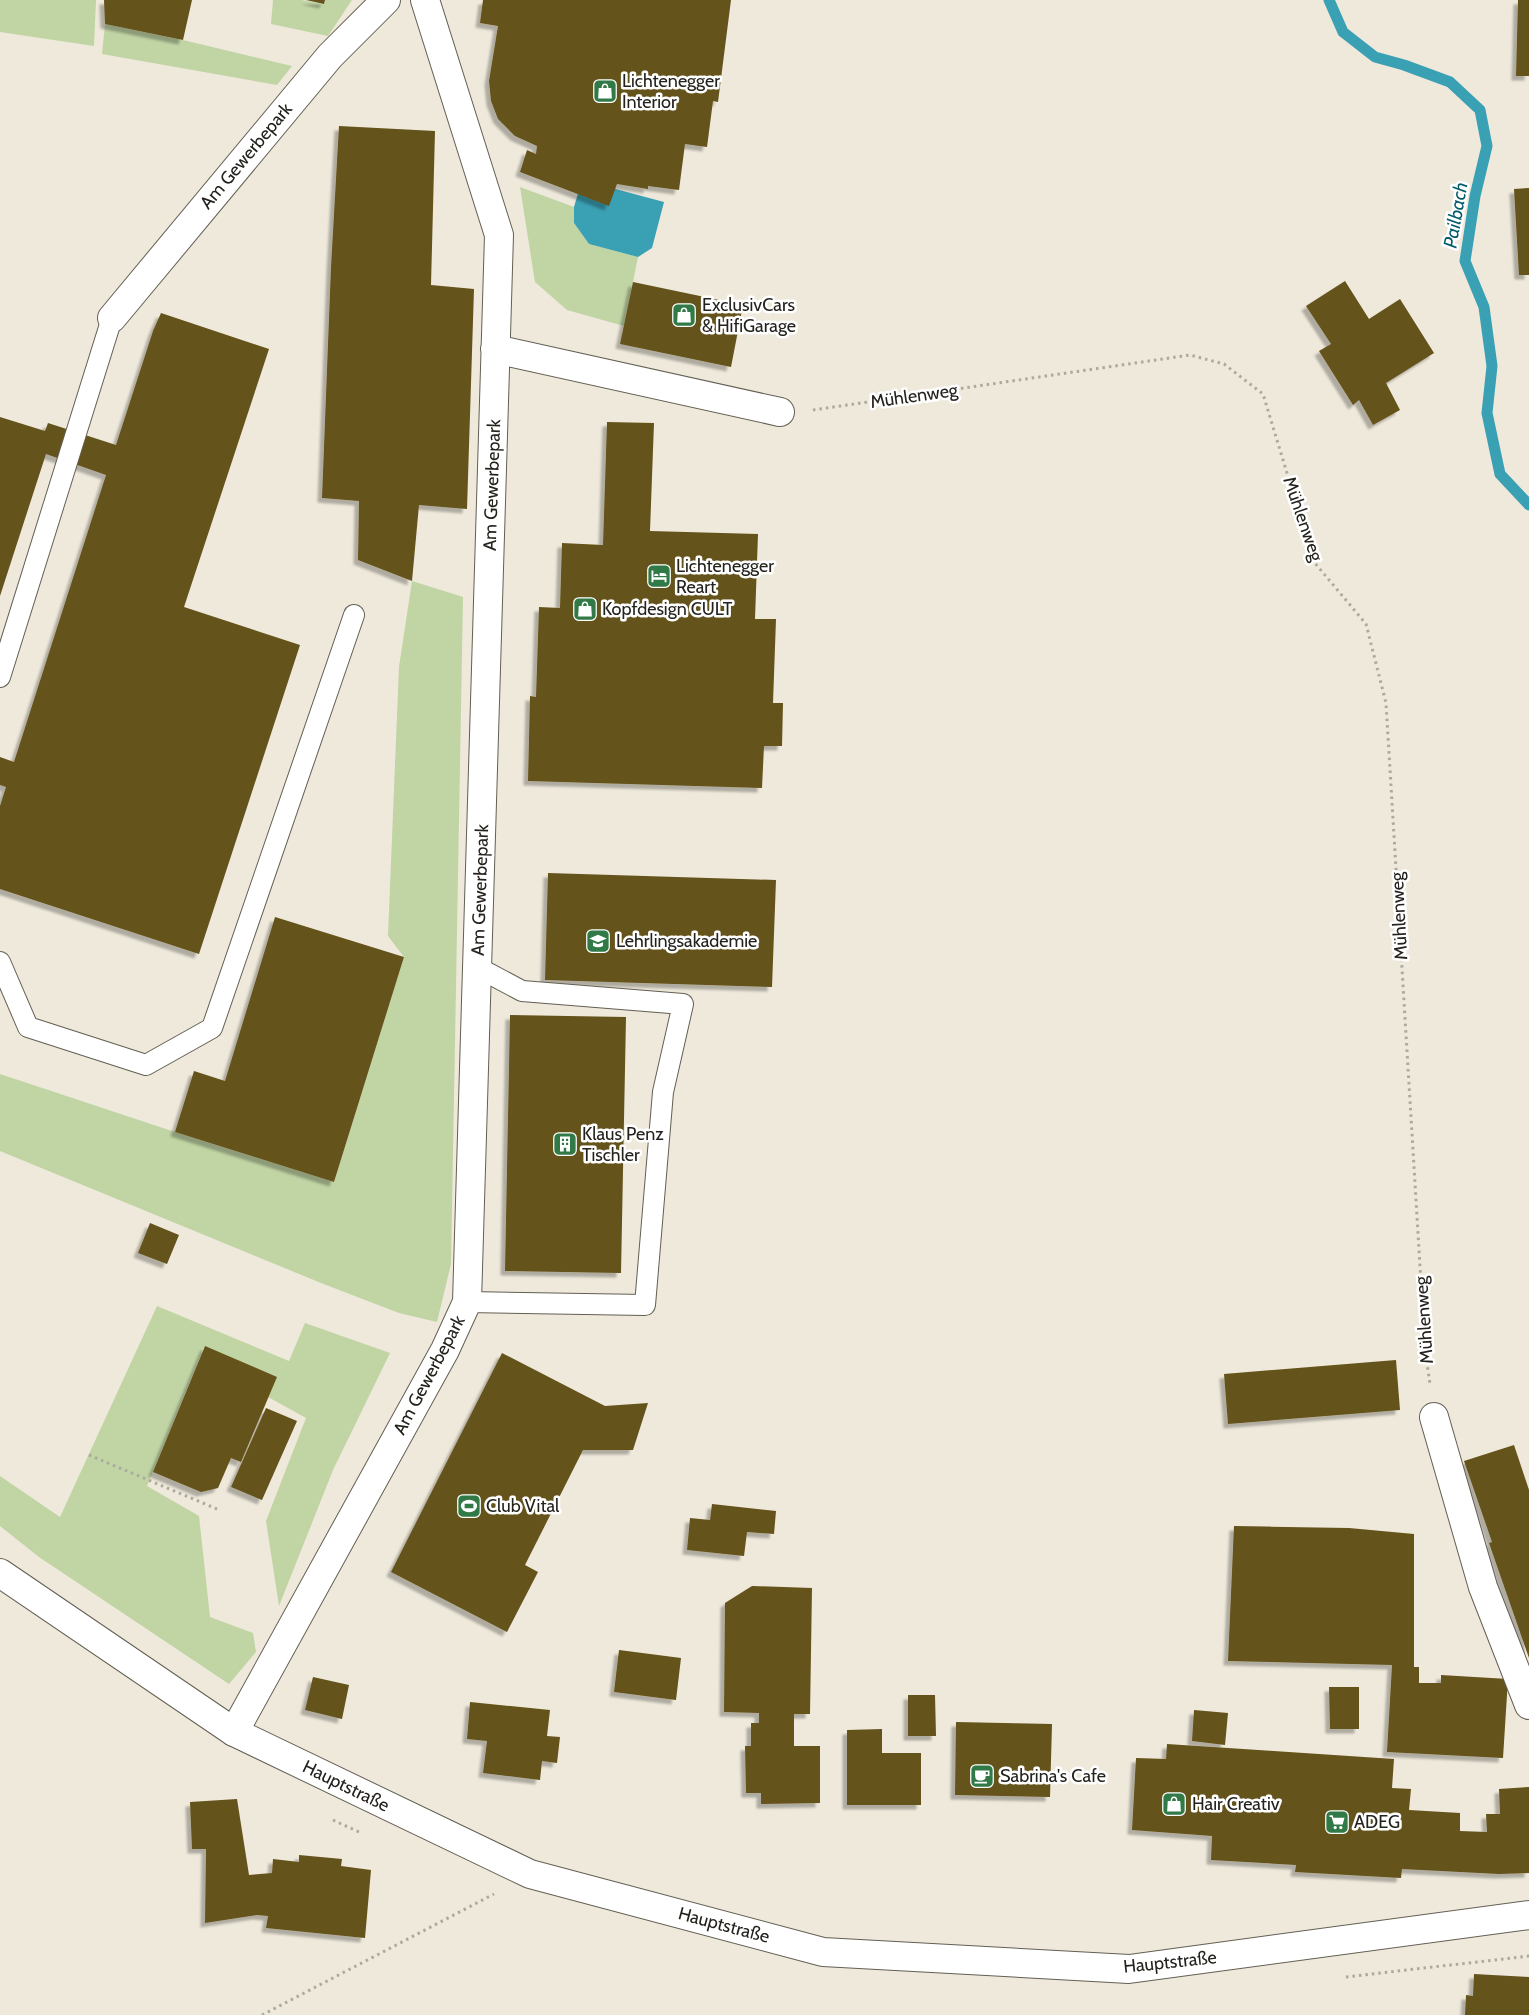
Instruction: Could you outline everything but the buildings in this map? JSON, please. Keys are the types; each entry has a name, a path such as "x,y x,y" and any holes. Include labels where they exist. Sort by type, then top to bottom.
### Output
{"street":[{"name":"Am Gewerbepark","path":"112,318 330,56 386,0"},
{"name":"Am Gewerbepark","path":"234,1732 445,1350 467,1302 499,234 426,0"},
{"path":"495,349 780,412"},
{"path":"1434,1417 1483,1587 1529,1705"},
{"name":"Hauptstraße","path":"0,1573 234,1732 530,1874 823,1952 1129,1969 1529,1915"}],"lane":[{"path":"0,677 112,318"},
{"path":"0,962 28,1027 146,1065 212,1028 354,614"},
{"path":"467,1302 645,1305 663,1092 683,1004 522,991 477,967"}],"path":[{"name":"Mühlenweg","path":"780,412 823,410 1190,355 1224,364 1263,394 1314,562 1366,624 1386,702 1425,1349 1434,1417"},
{"path":"89,1455 217,1509"},
{"path":"262,2015 468,1909 530,1874"}],"green space":[{"path":"0,0 96,0 94,46 0,32"},
{"path":"273,0 301,0 324,4 325,0 352,0 328,36 271,24"},
{"path":"105,24 292,66 277,85 102,54"},
{"path":"520,187 574,207 574,223 589,244 638,257 624,326 567,310 535,282"},
{"path":"412,581 463,597 451,1264 437,1322 399,1313 321,1283 0,1151 0,1074 334,1182 404,957 388,936 399,667"},
{"path":"157,1306 289,1361 305,1323 390,1353 333,1470 279,1606 266,1521 306,1418 268,1397 204,1347 147,1486 199,1516 210,1617 253,1633 256,1652 229,1684 39,1557 0,1526 0,1476 60,1517"}],"water":[{"path":"582,180 664,202 652,248 638,257 589,244 574,223 574,207"}],"waterway":[{"name":"Pailbach","path":"1329,0 1343,32 1375,57 1404,65 1450,82 1480,110 1487,146 1475,196 1465,261 1484,307 1492,366 1487,413 1500,474 1529,505"}],"place":[{"name":"Lichtenegger Interior","path":"605,91"},
{"name":"ExclusivCars & HifiGarage","path":"684,315"},
{"name":"Lichtenegger Reart","path":"659,576"},
{"name":"Kopfdesign CULT","path":"585,609"},
{"name":"Lehrlingsakademie","path":"598,941"},
{"name":"Klaus Penz Tischler","path":"565,1144"},
{"name":"Club Vital","path":"469,1506"},
{"name":"Sabrina's Cafe","path":"982,1776"},
{"name":"Hair Creativ","path":"1174,1804"},
{"name":"ADEG","path":"1337,1822"}]}
